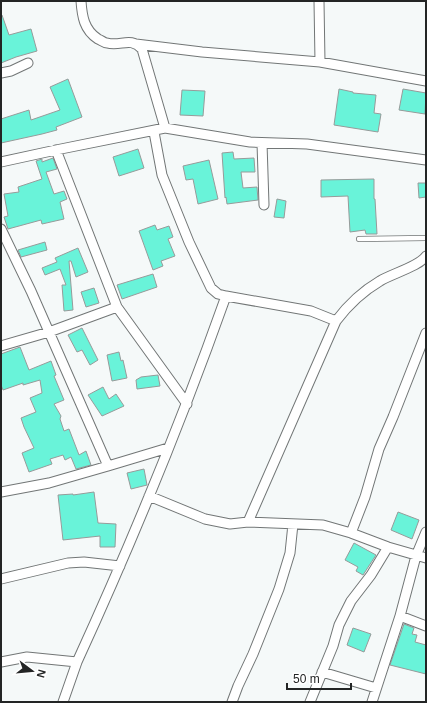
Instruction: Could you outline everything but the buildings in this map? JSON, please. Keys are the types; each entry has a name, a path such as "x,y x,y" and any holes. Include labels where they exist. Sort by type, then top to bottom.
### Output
{"street":[{"path":"81,1 82,17 91,34 106,43 130,42 202,52 320,62 426,82"},
{"path":"319,1 320,62"},
{"path":"136,44 142,49 166,128"},
{"path":"1,73 28,64"},
{"path":"1,162 154,132 166,128 250,142 307,144 426,160"},
{"path":"154,132 162,175 189,242 211,288 218,294 311,311 336,321"},
{"path":"262,143 264,205"},
{"path":"56,150 117,307 187,404"},
{"path":"1,229 5,247 48,332 108,466"},
{"path":"248,522 336,321 347,307 380,281 419,263 426,256"},
{"path":"63,702 77,662 120,566 187,404 226,296"},
{"path":"1,346 48,332 117,307"},
{"path":"351,533 365,497 379,449 393,418 426,333"},
{"path":"1,492 49,483 168,448"},
{"path":"149,496 205,519 230,524 248,522 323,525 426,558"},
{"path":"232,702 279,589 290,553 293,524"},
{"path":"372,702 400,616 416,556 426,532"},
{"path":"310,702 334,646 339,625 351,602 388,547"},
{"path":"1,579 47,567 73,563 97,563 120,566"},
{"path":"400,616 426,626"},
{"path":"1,662 27,657 50,658 77,662"},
{"path":"322,672 376,688"}],"lane":[{"path":"359,239 426,238"}]}
